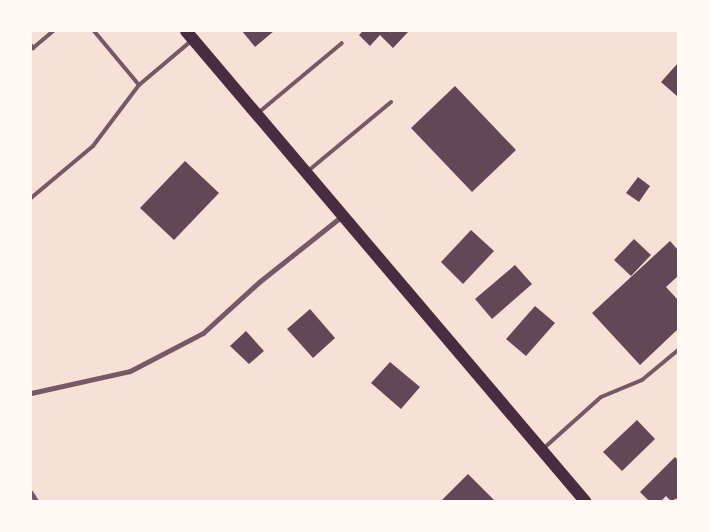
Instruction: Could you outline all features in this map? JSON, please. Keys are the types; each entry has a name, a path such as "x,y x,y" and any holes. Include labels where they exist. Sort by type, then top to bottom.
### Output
{"main road":[{"path":"190,36 585,501"}],"street":[{"path":"31,393 130,370 196,337 234,307 259,282 343,216"},
{"path":"31,493 36,501"}],"lane":[{"path":"31,45 33,48 53,31"},
{"path":"94,31 139,84"},
{"path":"31,198 93,146 139,84 190,36"},
{"path":"256,114 342,43"},
{"path":"306,172 390,102"},
{"path":"542,450 601,397 642,380 678,350"}],"building":[{"path":"242,31 274,31 255,47"},
{"path":"363,31 409,31 393,48 380,35 370,46 359,35"},
{"path":"678,63 678,97 661,82"},
{"path":"455,86 516,150 472,192 411,128"},
{"path":"185,161 219,193 174,240 140,208"},
{"path":"638,177 650,186 639,202 626,193"},
{"path":"471,230 494,251 463,284 441,262"},
{"path":"634,239 651,255 631,276 614,260"},
{"path":"670,241 678,250 678,276 666,287 678,300 678,329 640,365 592,313"},
{"path":"515,265 532,284 492,319 475,299"},
{"path":"535,306 555,323 526,356 506,339"},
{"path":"310,309 335,338 313,358 287,329"},
{"path":"246,331 264,351 249,364 230,346"},
{"path":"390,362 420,387 401,409 371,383"},
{"path":"637,420 655,439 622,471 603,452"},
{"path":"675,457 678,460 678,498 671,501 666,496 661,501 649,501 640,492"},
{"path":"468,474 495,501 441,501"}]}
